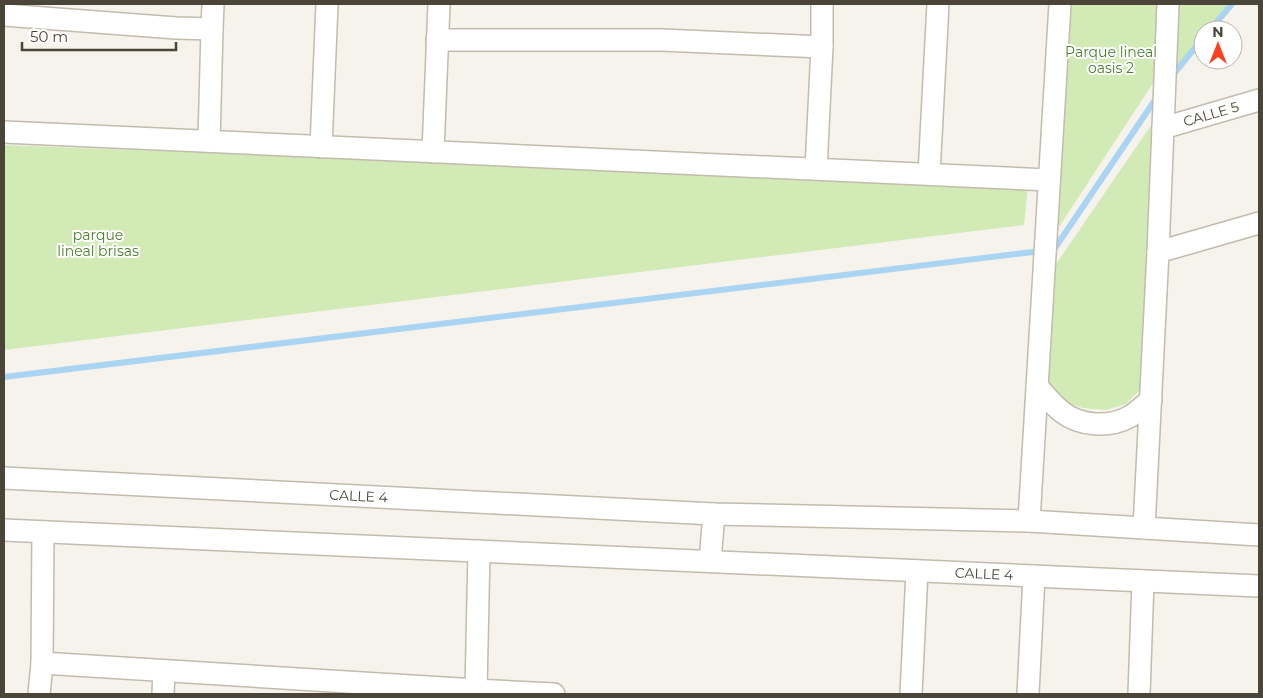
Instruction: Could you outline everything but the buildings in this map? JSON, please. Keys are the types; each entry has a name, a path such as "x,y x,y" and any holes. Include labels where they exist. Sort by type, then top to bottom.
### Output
{"street":[{"path":"209,141 213,4"},
{"path":"321,147 327,4"},
{"path":"433,152 439,4"},
{"path":"816,169 822,47 822,4"},
{"path":"928,174 938,4"},
{"path":"1029,521 1060,4"},
{"path":"1144,528 1168,4"},
{"path":"4,15 212,29"},
{"path":"438,40 662,40 822,47"},
{"name":"CALLE 5","path":"1163,128 1259,100"},
{"path":"4,132 1049,180"},
{"path":"1158,252 1259,223"},
{"path":"1037,386 1062,412 1078,421 1092,423 1116,422 1130,416 1151,400"},
{"name":"CALLE 4","path":"4,478 714,514 1029,521 1259,535"},
{"path":"710,562 714,514"},
{"name":"CALLE 4","path":"4,530 1259,586"},
{"path":"40,694 43,532"},
{"path":"476,692 479,551"},
{"path":"911,694 917,571"},
{"path":"1028,694 1034,576"},
{"path":"1139,694 1143,581"},
{"path":"42,663 164,671 356,689 554,694"},
{"path":"163,694 164,671"}],"green space":[{"name":"Parque lineal oasis 2","path":"1070,4 1158,4 1155,80 1055,233"},
{"path":"1175,4 1232,4 1218,20 1193,20 1193,50 1173,75"},
{"path":"1154,121 1141,389 1126,404 1106,410 1083,408 1068,403 1046,382 1056,264"},
{"name":"parque lineal brisas","path":"4,145 1028,185 1024,225 4,350"}],"waterway":[{"path":"1218,20 1232,4"},
{"path":"1172,76 1193,50"},
{"path":"1053,251 1157,97"},
{"path":"4,377 1033,252"}]}
